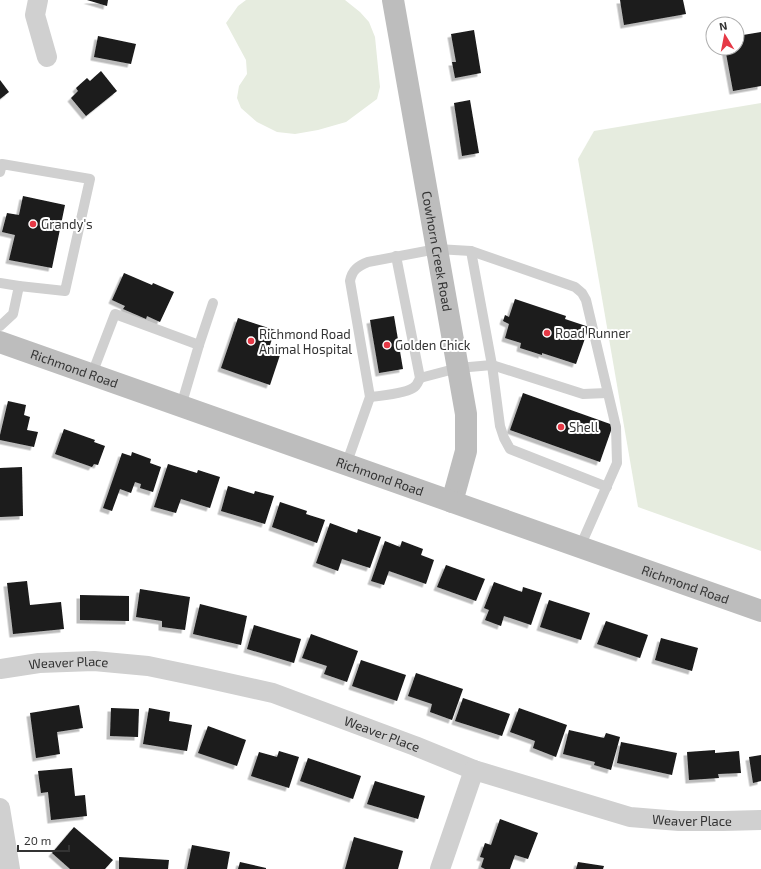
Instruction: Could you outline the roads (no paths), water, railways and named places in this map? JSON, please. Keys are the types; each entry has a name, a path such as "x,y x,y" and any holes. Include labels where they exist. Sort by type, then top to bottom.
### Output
{"main road":[{"name":"Cowhorn Creek Road","path":"393,0 466,414 466,451 452,502"},
{"name":"Richmond Road","path":"0,342 761,611"}],"street":[{"path":"38,0 35,15 47,57"},
{"name":"Weaver Place","path":"0,669 39,663 94,661 148,666 273,693 415,746 474,770 630,817 679,821 761,820"},
{"path":"440,869 474,770"},
{"path":"0,808 10,869"}],"lane":[{"path":"0,172 2,164 90,178 65,291 0,283"},
{"path":"346,465 370,396 350,281 351,274 360,266 368,262 437,249 471,251 575,287 582,293 586,300 616,427 617,463 580,547"},
{"path":"471,251 492,365 500,426 510,449 607,487"},
{"path":"370,396 401,392 414,388 418,384 420,378 396,256"},
{"path":"0,326 13,314 19,286"},
{"path":"181,406 213,303"},
{"path":"92,374 115,314 199,345"},
{"path":"420,378 458,368 492,365 583,394 608,393"}],"place":[{"name":"Grandy's","path":"33,224"},
{"name":"Road Runner","path":"547,333"},
{"name":"Richmond Road Animal Hospital","path":"251,341"},
{"name":"Golden Chick","path":"387,345"},
{"name":"Shell","path":"561,427"}]}
